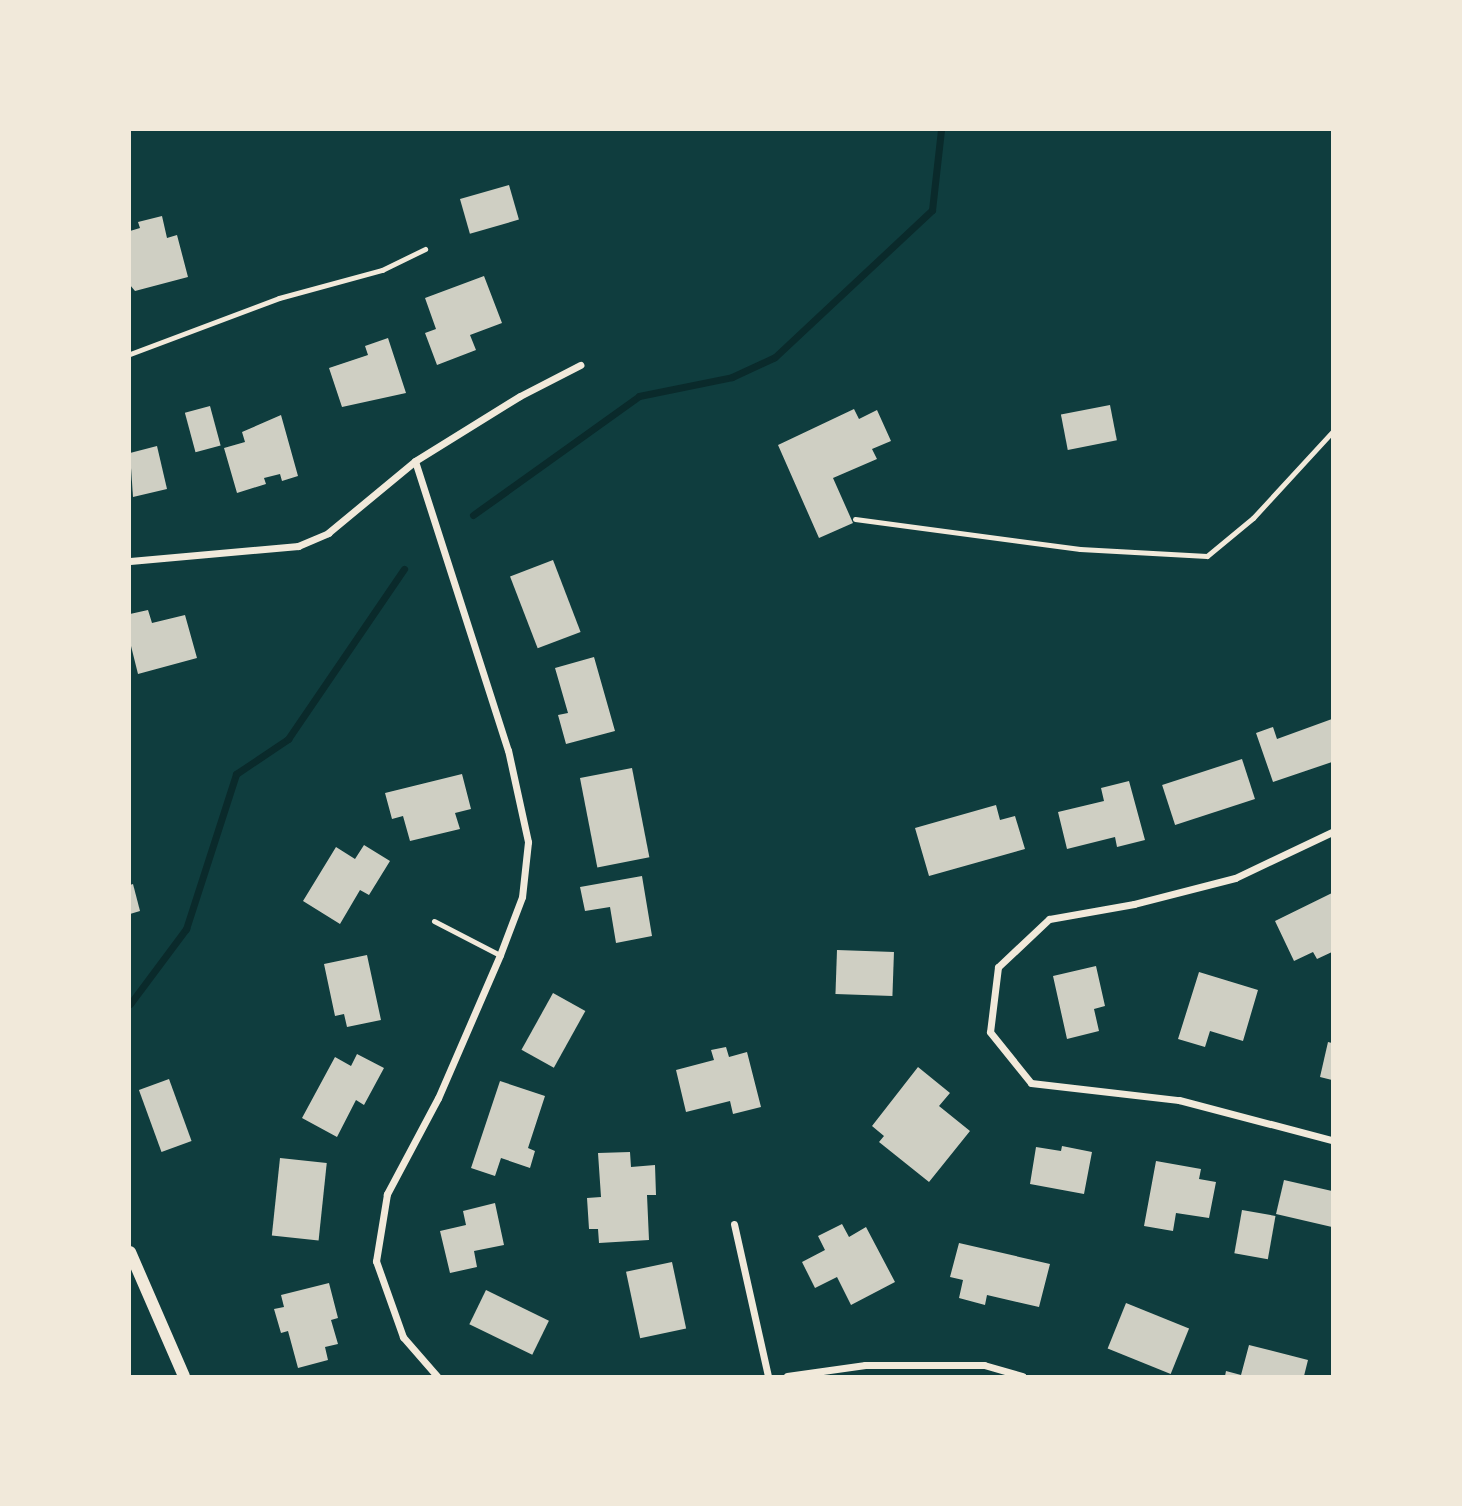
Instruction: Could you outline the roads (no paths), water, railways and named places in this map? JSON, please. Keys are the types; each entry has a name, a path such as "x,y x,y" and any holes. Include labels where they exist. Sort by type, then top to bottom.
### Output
{"street":[{"path":"130,561 298,546 328,533 415,461 520,396 580,365"},
{"path":"415,461 508,750 527,842 522,897 500,955 438,1098 387,1194 376,1261 403,1337 437,1377"},
{"path":"1332,832 1236,878 1134,904 1049,919 998,967 990,1032 1031,1083 1180,1100 1332,1140"},
{"path":"734,1224 768,1377"},
{"path":"130,1252 184,1377"},
{"path":"787,1377 878,1365 984,1365 1023,1377"}],"lane":[{"path":"130,354 279,299 382,270 425,249"},
{"path":"855,519 1080,549 1207,556 1253,518 1332,432"},
{"path":"435,921 500,955"}],"waterway":[{"path":"473,515 639,396 732,377 775,357 932,210 941,130"},
{"path":"130,1004 186,929 236,774 288,739 404,569"}]}
